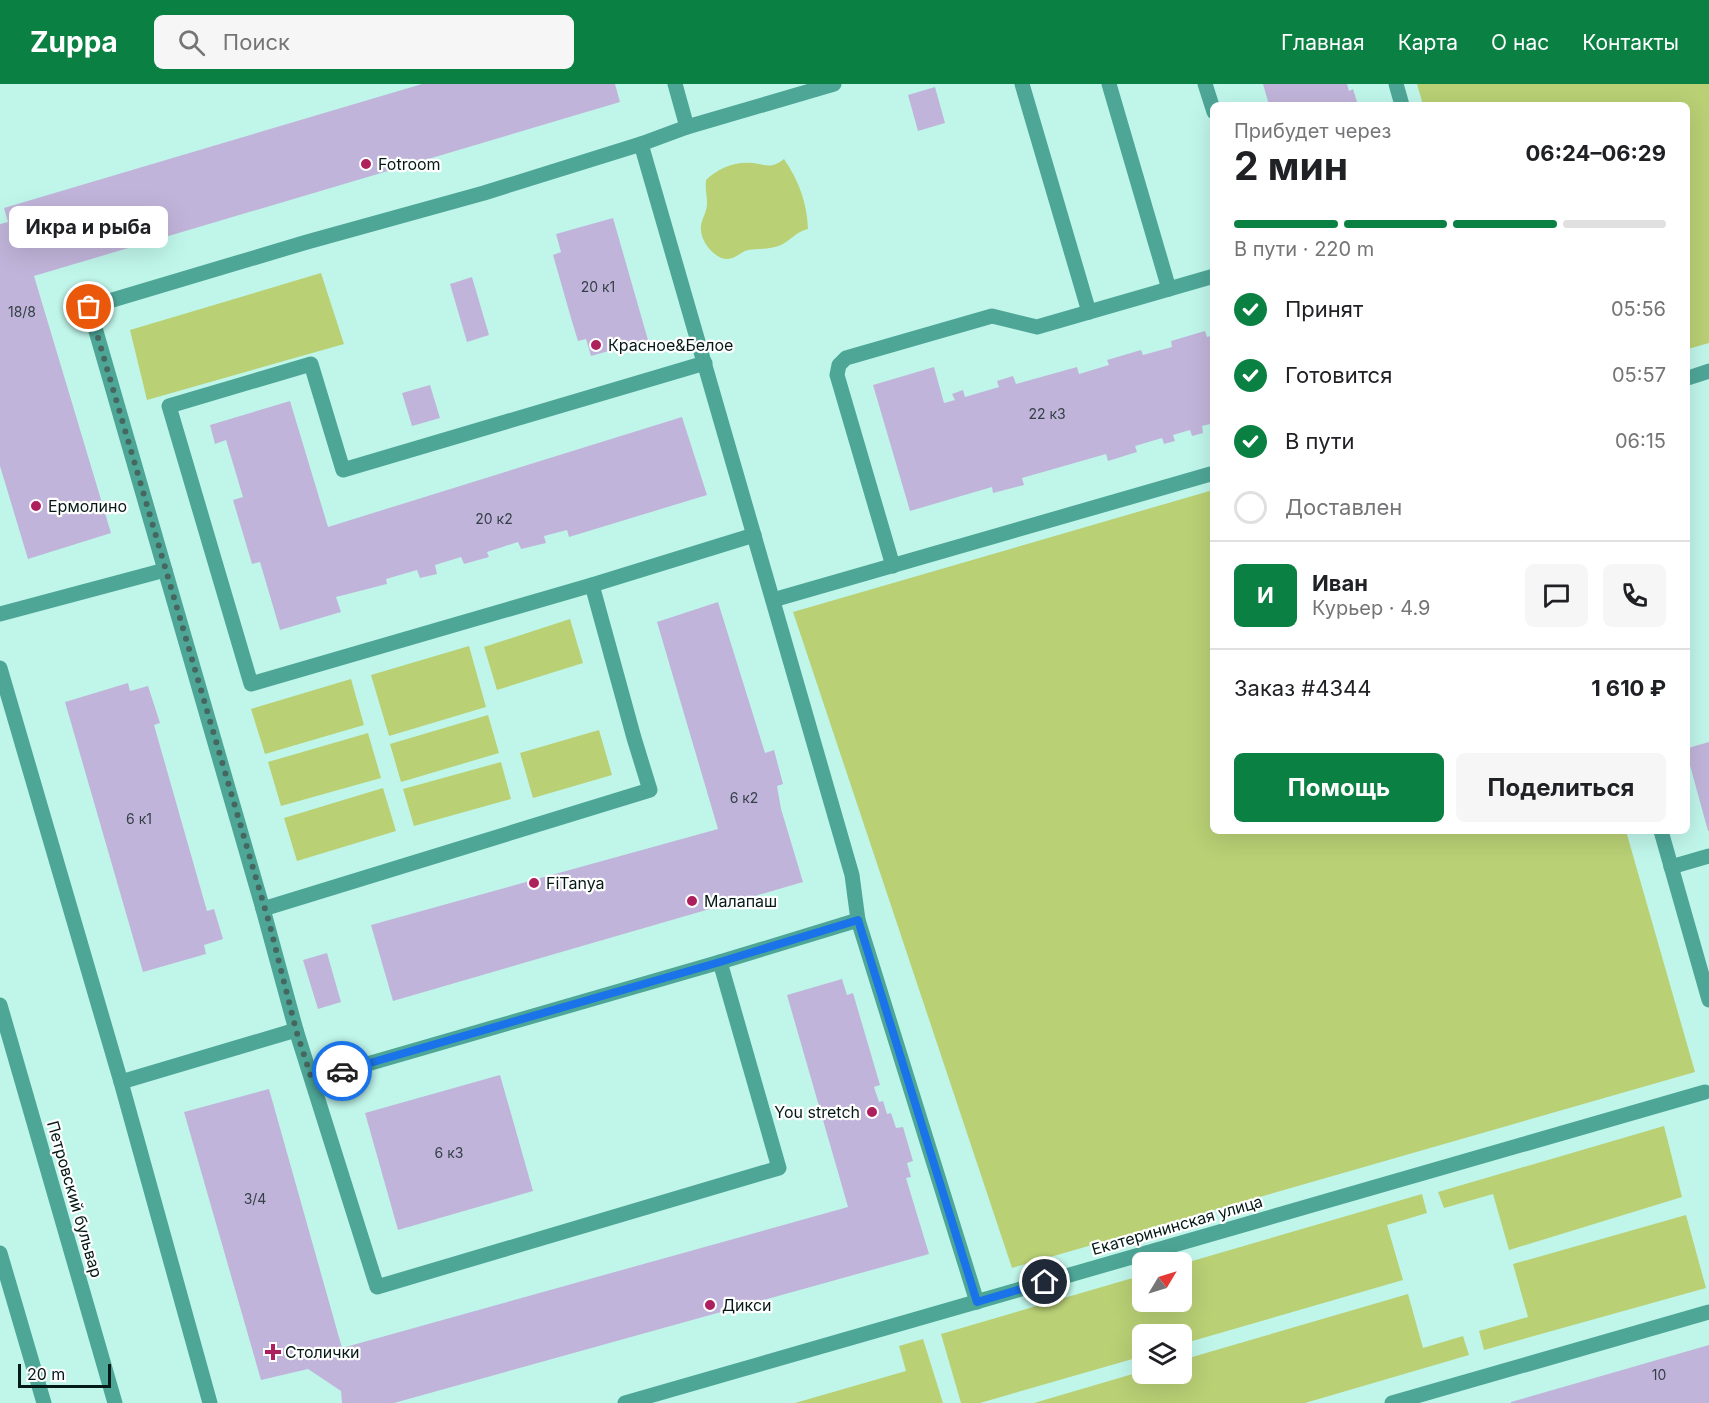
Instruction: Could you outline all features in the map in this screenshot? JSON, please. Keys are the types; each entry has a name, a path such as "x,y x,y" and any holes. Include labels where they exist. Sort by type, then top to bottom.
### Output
{"street":[{"path":"675,84 687,126"},
{"path":"720,962 779,1168 377,1287 296,1030 264,909 89,307 308,242 423,211 641,144 687,126 834,84"},
{"path":"1022,84 1089,312"},
{"path":"1109,84 1169,289"},
{"path":"1205,84 1211,102"},
{"path":"1396,84 1401,102"},
{"path":"641,144 852,875 858,920 977,1302"},
{"path":"892,566 837,375 838,365 846,358 992,316 1037,327 1210,277"},
{"path":"705,363 343,470 311,364 169,406 251,684 592,585 754,535"},
{"path":"1690,377 1709,371"},
{"path":"773,600 1210,474"},
{"path":"0,614 165,570"},
{"path":"264,909 650,790 592,585"},
{"path":"0,668 121,1082 210,1403"},
{"path":"1662,834 1709,1000"},
{"path":"1671,867 1709,856"},
{"path":"312,1080 858,920"},
{"name":"Петровский бульвар","path":"0,1005 115,1403"},
{"path":"121,1082 296,1030"},
{"name":"Екатерининская улица","path":"625,1403 1705,1092"},
{"path":"0,1253 44,1403"},
{"path":"1392,1403 1709,1312"}],"green space":[{"path":"1417,84 1709,84 1709,343 1690,348 1690,102 1422,102"},
{"path":"784,159 801,192 808,229 777,247 748,250 730,259 717,256 708,248 701,231 707,206 706,180 721,169 733,164 772,165"},
{"path":"321,273 344,344 147,400 130,330"},
{"path":"1210,491 1210,834 1627,834 1695,1072 1012,1268 793,612"},
{"path":"570,619 583,663 497,690 484,647"},
{"path":"469,646 486,707 389,736 371,675"},
{"path":"351,679 364,725 265,754 251,709"},
{"path":"488,715 499,753 401,782 390,744"},
{"path":"599,730 612,775 533,798 520,753"},
{"path":"368,733 381,778 281,806 268,762"},
{"path":"501,762 511,799 414,826 403,789"},
{"path":"383,788 396,831 297,861 284,818"},
{"path":"1664,1126 1682,1197 1509,1250 1493,1194 1444,1208 1438,1192"},
{"path":"1422,1194 1427,1213 1387,1225 1403,1280 1192,1341 1192,1324 1132,1324 1132,1359 980,1403 961,1403 941,1334 1132,1278 1132,1312 1192,1312 1192,1261"},
{"path":"1686,1215 1706,1288 1484,1350 1479,1331 1528,1317 1513,1264"},
{"path":"1408,1294 1423,1348 1463,1336 1469,1355 1305,1403 1034,1403 1132,1374 1132,1384 1192,1384 1192,1357"},
{"path":"923,1339 943,1403 795,1403 906,1371 899,1346"}],"building":[{"path":"422,84 615,84 620,102 34,276 111,533 28,559 0,466 0,224 8,222 4,208"},
{"path":"1263,84 1347,84 1349,91 1353,89 1357,102 1268,102"},
{"path":"935,87 945,123 918,131 908,95"},
{"path":"613,218 648,340 591,356 586,339 578,341 571,318 553,255 561,252 556,234"},
{"path":"472,277 489,335 467,342 450,284"},
{"path":"1205,331 1207,337 1210,336 1210,424 1202,426 1203,433 1192,436 1190,430 1173,435 1175,441 1164,444 1162,438 1135,446 1137,452 1108,461 1106,454 1022,478 1024,485 993,493 992,487 910,511 873,385 934,367 944,403 955,400 952,394 963,390 965,397 999,387 997,381 1013,376 1016,384 1077,367 1079,374 1109,365 1107,360 1141,350 1143,355 1172,347 1171,341"},
{"path":"430,385 440,418 412,426 402,393"},
{"path":"290,401 328,527 682,417 707,495 569,537 567,530 544,536 546,543 521,549 518,542 487,552 489,557 464,564 461,557 435,565 437,574 420,578 417,570 386,579 387,584 336,597 341,612 280,630 260,562 252,564 233,500 243,497 226,440 215,444 210,425"},
{"path":"718,602 765,753 774,750 783,784 777,786 781,809 803,882 393,1001 371,925 718,829 657,622"},
{"path":"128,683 130,691 148,686 160,723 154,725 207,911 214,909 223,939 204,945 206,954 143,972 65,702"},
{"path":"1709,742 1709,831 1690,765 1690,747"},
{"path":"327,953 341,1002 318,1009 303,960"},
{"path":"842,979 847,995 853,993 880,1085 874,1087 879,1102 883,1101 887,1114 891,1113 896,1128 903,1127 913,1161 907,1163 911,1177 906,1178 929,1254 394,1403 342,1403 341,1391 308,1369 261,1380 184,1112 269,1089 342,1348 848,1207 787,995"},
{"path":"500,1075 533,1191 398,1230 365,1113"},
{"path":"1709,1345 1709,1403 1511,1403 1511,1402"}],"way so far":[{"path":"89,307 270,926 296,1030 312,1080 342,1071"}],"place":[{"name":"Fotroom","path":"366,164"},
{"name":"Икра и рыба","path":"89,307"},
{"name":"Красное&Белое","path":"596,345"},
{"name":"Ермолино","path":"36,506"},
{"name":"FiTanya","path":"534,883"},
{"name":"Малапаш","path":"692,901"},
{"name":"You stretch","path":"872,1112"},
{"name":"Дикси","path":"710,1305"},
{"name":"Столички","path":"273,1352"}],"route":[{"path":"342,1071 858,920 977,1302 1045,1282"}]}
